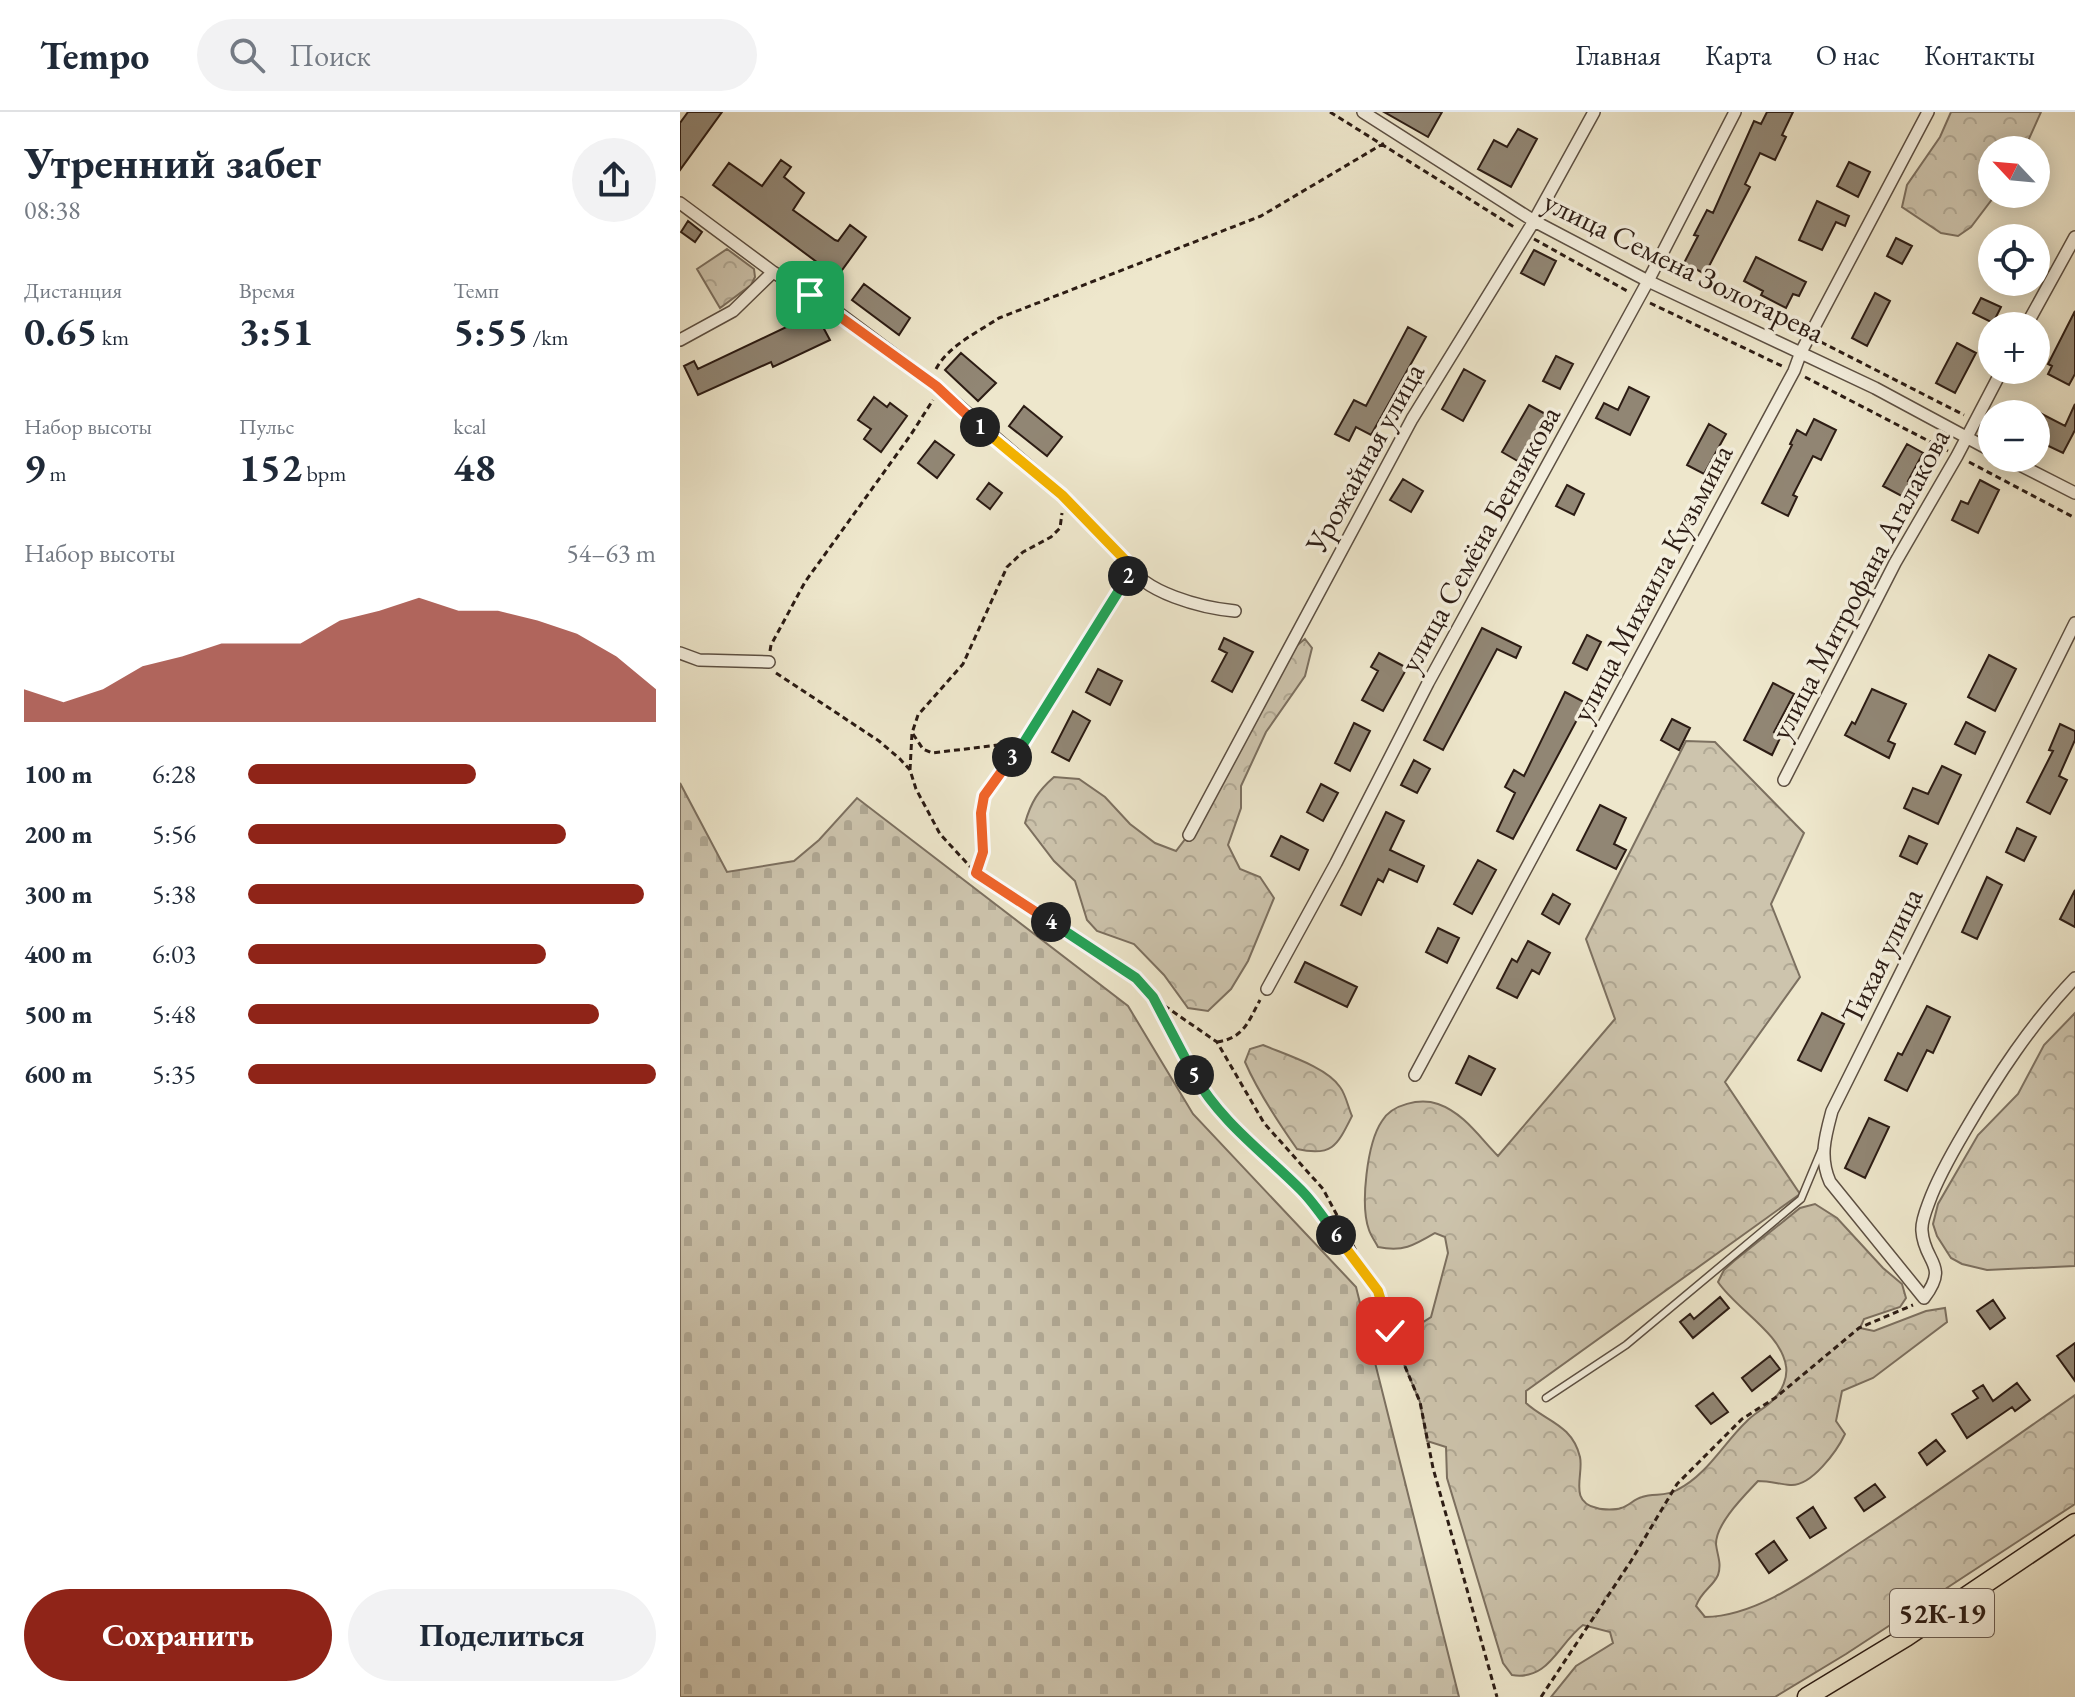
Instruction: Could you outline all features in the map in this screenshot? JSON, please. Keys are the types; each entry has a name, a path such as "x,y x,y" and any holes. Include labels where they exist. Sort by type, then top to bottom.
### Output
{"main road":[{"name":"52К-19","path":"1807,1697 1906,1637 2075,1523"}],"street":[{"name":"Урожайная улица","path":"1189,835 1412,419 1526,235 1594,112"},
{"name":"улица Семёна Бензикова","path":"1267,989 1428,683 1639,298 1735,112"},
{"name":"улица Михаила Кузьмина","path":"1415,1075 1794,371 1809,336 1928,112"},
{"name":"улица Семена Золотарева","path":"1365,113 1534,221 1648,281 1801,352 1978,444"},
{"path":"680,203 773,272 835,310 936,386 1062,495 1127,562 1131,571 1171,596 1204,608 1235,611"},
{"path":"2034,312 2075,237"},
{"path":"680,340 733,311 773,272"},
{"name":"улица Митрофана Агалакова","path":"1784,780 1895,563 1994,384"},
{"path":"2034,472 2075,493"},
{"name":"Тихая улица","path":"1822,1147 1832,1111 2075,623"},
{"path":"680,653 699,660 769,662"},
{"path":"1822,1147 1825,1171 1830,1182 1924,1298 1934,1285 1937,1271 1921,1228 1929,1200 1994,1081 2023,1038 2075,978"}],"lane":[{"path":"1023,744 1131,571"},
{"path":"1546,1398 1626,1345 1801,1199 1822,1147"}],"path":[{"path":"1330,112 1526,235 1639,298 1794,371 2075,518"},
{"path":"910,770 879,741 776,673 769,662 771,645 805,582 933,401 936,386 934,372 940,362 965,339 999,318 1261,216 1381,144 1400,136"},
{"path":"1809,336 1974,421"},
{"path":"1062,495 1060,528 1051,537 1023,552 1007,567 963,664 918,715 912,733 910,770 916,789 940,834 976,873 1112,960 1136,978 1153,997 1217,1042 1264,1123 1323,1189 1378,1291 1390,1331 1420,1402 1433,1468 1497,1697"},
{"path":"912,733 923,749 932,753 1007,742 1023,744"},
{"path":"976,873 983,852 981,813 984,796 1023,744"},
{"path":"1217,1042 1233,1040 1245,1027 1267,989"},
{"path":"1153,997 1204,1092 1226,1120 1303,1192 1378,1291"},
{"path":"1541,1697 1631,1561 1677,1484 1742,1419 1775,1398 1859,1328 1906,1310 1924,1298"}],"green space":[{"path":"1951,112 2041,112 2030,136 1978,136 1978,208 1985,208 1971,227 1958,236 1941,233 1902,207 1907,185 1940,137"},
{"path":"727,249 754,269 755,277 751,285 720,308 697,269"},
{"path":"1305,639 1312,648 1305,676 1266,732 1241,786 1241,808 1228,845 1240,869 1260,877 1274,898 1248,961 1231,989 1208,1011 1188,1008 1164,975 1134,944 1097,931 1087,920 1075,881 1054,861 1025,823 1027,816 1036,797 1054,777 1079,779 1105,797 1130,824 1155,843 1176,851 1189,834 1285,655"},
{"path":"1686,741 1715,742 1804,833 1771,904 1800,977 1725,1082 1800,1194 1526,1391 1526,1403 1571,1437 1580,1457 1580,1494 1588,1505 1619,1509 1639,1498 1669,1493 1688,1484 1749,1419 1774,1399 1786,1375 1786,1366 1776,1343 1718,1282 1724,1270 1734,1261 1800,1208 1815,1204 1837,1218 1902,1284 1906,1298 1900,1307 1864,1319 1860,1328 1874,1331 1926,1311 1945,1308 1947,1322 1873,1378 1842,1391 1836,1421 1845,1434 1815,1474 1790,1485 1758,1481 1732,1510 1717,1536 1718,1575 1696,1606 1705,1617 1747,1609 1788,1590 2075,1395 2075,1504 1775,1697 1551,1697 1576,1666 1613,1643 1610,1632 1583,1625 1544,1667 1525,1675 1512,1675 1503,1663 1447,1478 1446,1447 1427,1441 1420,1402 1401,1357 1417,1326 1431,1317 1448,1253 1445,1237 1435,1233 1408,1247 1378,1247 1366,1219 1366,1174 1372,1144 1382,1121 1392,1110 1415,1102 1431,1102 1456,1113 1498,1156 1615,1019 1586,939"},
{"path":"680,783 727,872 794,861 819,840 857,798 1128,1006 1193,1114 1356,1287 1459,1697 680,1697"},
{"path":"2075,1013 2075,1266 1987,1270 1962,1264 1951,1258 1937,1236 1933,1224 1938,1204 1978,1135 2018,1094 2044,1045"},
{"path":"1263,1045 1315,1067 1340,1087 1352,1116 1332,1147 1318,1151 1297,1149 1262,1096 1245,1062 1250,1049"}],"building":[{"path":"688,112 722,112 680,170 680,123"},
{"path":"1384,112 1442,112 1428,137"},
{"path":"1767,112 1793,112 1782,135 1786,137 1775,160 1760,153 1745,184 1750,187 1705,274 1684,263 1698,236 1694,235 1707,210 1713,213 1754,121 1761,124"},
{"path":"1518,129 1537,139 1511,187 1478,169 1494,140 1507,147"},
{"path":"781,160 791,167 784,177 804,193 793,210 835,240 838,241 850,225 866,237 837,277 713,185 729,163 762,186"},
{"path":"1849,162 1870,172 1858,197 1837,186"},
{"path":"1817,201 1849,216 1845,226 1836,222 1822,250 1799,240"},
{"path":"688,221 702,232 695,242 681,232"},
{"path":"1896,238 1912,246 1902,264 1887,256"},
{"path":"1534,250 1556,261 1544,285 1521,273"},
{"path":"1756,257 1806,282 1799,296 1793,294 1786,308 1761,295 1763,291 1744,281"},
{"path":"864,284 910,318 899,335 852,300"},
{"path":"1875,293 1890,301 1867,346 1852,338"},
{"path":"1981,298 2001,307 1998,312 1978,312 1978,316 1973,313"},
{"path":"820,311 828,324 823,327 830,340 773,367 771,362 698,395 684,366 694,361 698,369"},
{"path":"2075,311 2075,374 2069,385 2050,375 2050,360"},
{"path":"1408,327 1426,337 1371,435 1356,427 1349,441 1335,434 1354,400 1366,406"},
{"path":"1957,343 1976,353 1955,393 1936,383"},
{"path":"961,353 996,383 978,401 945,370"},
{"path":"1556,356 1573,364 1560,389 1543,381"},
{"path":"1464,369 1485,381 1463,421 1442,409"},
{"path":"1629,387 1649,397 1630,435 1596,418 1604,403 1618,410"},
{"path":"874,397 887,407 890,403 907,416 881,452 864,439 871,429 858,420"},
{"path":"2075,404 2075,430 2063,453 2050,447 2050,418 2065,426"},
{"path":"1529,405 1549,416 1521,463 1502,452"},
{"path":"1024,406 1062,437 1047,456 1009,426"},
{"path":"1814,419 1836,430 1821,460 1813,456 1793,495 1797,497 1788,516 1762,503 1797,430 1806,435"},
{"path":"1709,424 1726,434 1704,474 1687,465"},
{"path":"935,441 954,455 937,478 918,463"},
{"path":"1907,444 1923,453 1908,481 1917,485 1909,500 1883,486"},
{"path":"1403,479 1423,491 1411,512 1390,500"},
{"path":"1980,480 1999,490 1978,533 1952,520 1961,501 1968,504"},
{"path":"989,483 1002,493 990,509 977,499"},
{"path":"1567,485 1584,494 1574,515 1556,506"},
{"path":"1482,628 1521,647 1516,658 1497,649 1443,750 1424,740"},
{"path":"1587,635 1601,642 1587,670 1573,663"},
{"path":"1224,638 1253,652 1232,692 1212,681 1227,653 1219,649"},
{"path":"1379,653 1407,668 1383,711 1362,700 1378,671 1371,667"},
{"path":"1989,655 2016,669 1995,711 1968,697"},
{"path":"1098,669 1122,681 1110,705 1086,692"},
{"path":"1773,683 1794,694 1774,732 1781,736 1772,755 1744,740"},
{"path":"1872,689 1906,704 1888,741 1895,744 1889,758 1845,735 1852,722 1855,724"},
{"path":"1565,692 1586,703 1513,839 1497,831 1515,793 1505,787 1514,770 1524,776"},
{"path":"1073,711 1090,721 1069,761 1052,752"},
{"path":"1672,719 1690,728 1679,750 1661,740"},
{"path":"1966,722 1985,732 1975,754 1955,744"},
{"path":"1354,723 1370,731 1350,771 1335,763"},
{"path":"2060,724 2075,731 2075,740 2059,776 2067,780 2050,814 2027,802 2053,751 2049,750"},
{"path":"1414,760 1430,769 1417,793 1401,785"},
{"path":"1942,766 1961,775 1938,824 1904,808 1913,788 1928,794"},
{"path":"1321,784 1338,793 1323,821 1307,812"},
{"path":"1600,805 1626,818 1614,844 1626,850 1616,869 1577,850"},
{"path":"1386,812 1404,821 1390,850 1424,866 1417,882 1389,869 1383,882 1378,879 1361,915 1341,905"},
{"path":"2017,828 2036,837 2024,861 2006,852"},
{"path":"1281,836 1308,850 1299,870 1271,856"},
{"path":"1909,836 1927,844 1917,864 1900,856"},
{"path":"1478,860 1496,870 1472,914 1454,904"},
{"path":"1987,877 2002,885 1977,939 1962,932"},
{"path":"2075,890 2075,927 2060,919"},
{"path":"1553,894 1570,904 1559,924 1542,914"},
{"path":"1438,928 1459,938 1447,963 1426,952"},
{"path":"1528,941 1550,953 1539,974 1532,970 1517,998 1497,988 1512,959 1517,962"},
{"path":"1305,962 1357,987 1347,1007 1295,982"},
{"path":"1927,1006 1950,1017 1933,1053 1927,1050 1907,1091 1885,1080 1898,1053 1902,1055"},
{"path":"1822,1013 1844,1024 1821,1071 1798,1060"},
{"path":"1469,1056 1495,1069 1481,1095 1456,1083"},
{"path":"1869,1118 1889,1127 1865,1178 1845,1168"},
{"path":"1720,1297 1729,1308 1693,1338 1680,1322 1690,1314 1694,1319"},
{"path":"1993,1300 2005,1318 1990,1329 1977,1311"},
{"path":"2075,1343 2075,1381 2057,1356"},
{"path":"1770,1356 1780,1369 1752,1391 1742,1378"},
{"path":"2017,1383 2030,1400 2015,1411 2012,1407 1967,1438 1952,1414 1978,1398 1973,1391 1983,1385 1993,1401"},
{"path":"1713,1393 1728,1412 1711,1424 1696,1406"},
{"path":"1936,1440 1945,1451 1927,1465 1919,1453"},
{"path":"1875,1484 1885,1497 1864,1511 1855,1498"},
{"path":"1813,1507 1826,1528 1810,1538 1797,1518"},
{"path":"1774,1541 1787,1560 1769,1573 1756,1554"}],"route":[{"path":"810,295 835,310 936,386 1062,495 1127,562 1131,571 1023,744 984,796 981,813 983,852 976,873 1136,978 1153,997 1170,1025 1204,1092 1226,1120 1303,1192 1378,1291 1390,1331"}]}
